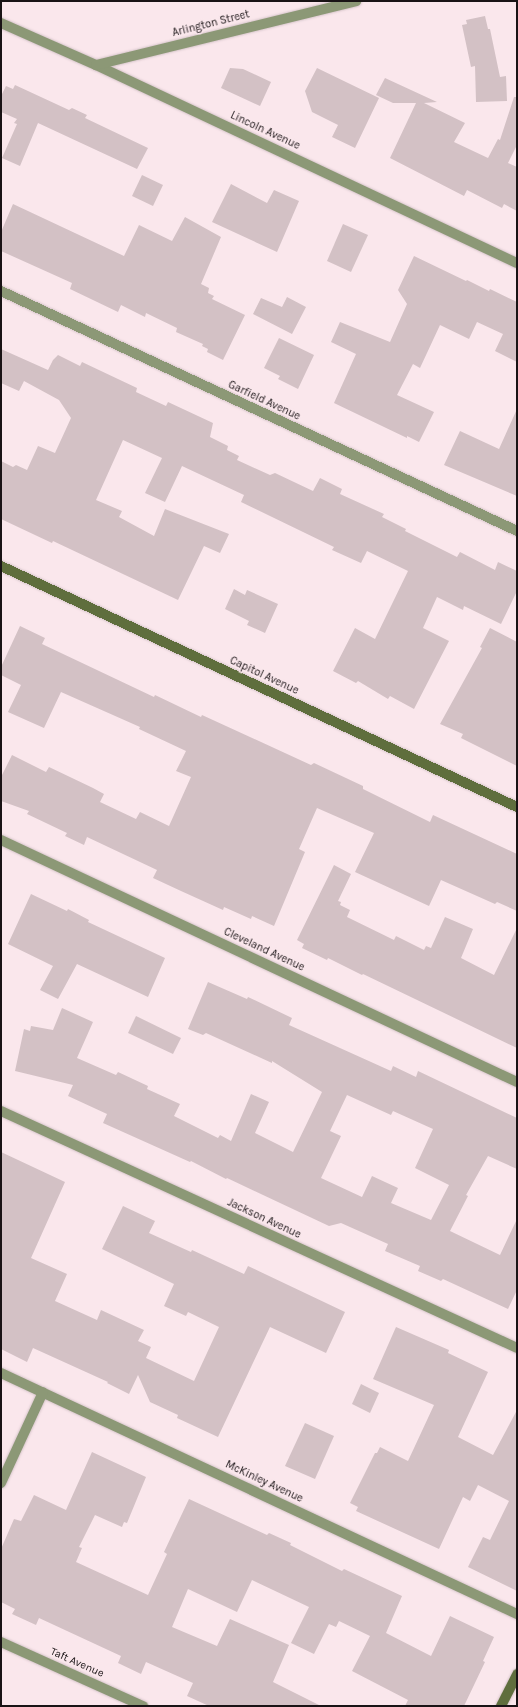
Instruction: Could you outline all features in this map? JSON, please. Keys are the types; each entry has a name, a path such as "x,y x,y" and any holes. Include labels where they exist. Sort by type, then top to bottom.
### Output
{"main road":[{"name":"Capitol Avenue","path":"1,566 517,806"},
{"path":"501,1706 517,1674"}],"street":[{"name":"Arlington Street","path":"96,65 353,1"},
{"name":"Lincoln Avenue","path":"1,23 96,65 517,263"},
{"name":"Garfield Avenue","path":"1,292 517,532"},
{"name":"Cleveland Avenue","path":"1,840 517,1082"},
{"name":"Jackson Avenue","path":"1,1111 517,1348"},
{"name":"McKinley Avenue","path":"1,1373 517,1614"},
{"path":"1,1483 43,1392"},
{"name":"Taft Avenue","path":"1,1642 143,1706"}],"building":[{"path":"485,16 488,29 490,29 500,77 506,76 507,101 476,102 475,66 471,67 462,25 467,24 466,20"},
{"path":"230,68 243,69 271,82 260,106 221,88"},
{"path":"317,68 379,98 355,148 332,137 338,125 312,112 305,91"},
{"path":"385,78 437,102 424,103 465,123 454,142 488,158 498,139 500,140 514,97 517,97 517,145 508,163 517,167 517,211 504,204 502,208 467,190 464,196 390,158 416,103 393,103 376,95"},
{"path":"15,85 69,110 72,108 87,115 85,118 148,148 137,169 38,123 20,166 2,158 17,124 14,123 17,119 1,112 1,96 6,86 13,89"},
{"path":"142,175 163,185 153,206 132,196"},
{"path":"231,184 267,203 274,190 299,201 277,252 212,222"},
{"path":"13,204 124,256 139,225 172,241 185,217 221,237 201,284 209,288 208,293 214,296 212,299 245,315 223,360 207,352 208,349 202,346 203,344 176,332 177,328 146,313 145,317 121,305 118,312 70,289 72,283 1,251 1,232"},
{"path":"343,224 368,235 351,272 327,261"},
{"path":"414,256 466,281 467,280 489,291 490,289 517,302 517,362 495,351 503,334 477,322 469,339 440,325 420,368 413,364 397,395 434,412 419,442 407,436 407,438 334,403 356,354 331,342 340,322 390,342 407,304 398,290"},
{"path":"287,297 306,307 292,334 253,314 261,298 282,307"},
{"path":"279,338 314,355 298,389 278,379 280,376 264,368"},
{"path":"1,349 48,370 53,360 58,355 80,366 82,362 137,388 136,392 166,406 168,402 213,423 210,437 228,446 227,450 239,456 237,460 270,475 275,473 313,491 320,478 342,489 340,494 384,514 382,517 406,529 405,531 457,557 460,552 495,570 498,562 517,571 517,591 501,624 464,606 463,610 437,597 423,628 449,641 414,709 390,696 388,699 358,681 356,683 333,671 355,628 375,639 408,571 367,551 361,563 332,550 334,547 241,502 244,495 182,466 165,502 145,493 162,458 123,440 96,500 122,511 119,517 154,536 165,509 229,534 220,553 204,546 178,600 53,541 52,543 1,519 1,461 13,467 16,465 27,470 38,446 55,453 71,418 59,400 24,381 19,391 1,383"},
{"path":"517,409 517,496 444,465 460,431 499,449"},
{"path":"234,589 245,595 247,590 278,604 265,633 247,625 249,621 225,609"},
{"path":"20,626 45,638 42,644 154,697 155,695 201,717 202,715 311,765 314,763 363,786 363,789 430,822 433,815 517,854 517,911 497,902 495,904 441,880 429,906 355,872 374,833 317,808 299,849 305,852 274,926 252,916 251,919 224,907 223,910 181,891 153,878 157,870 87,837 84,845 65,836 67,833 27,814 29,811 1,801 1,777 12,755 46,772 49,767 93,788 104,794 100,802 136,819 140,812 169,826 191,777 176,771 186,751 139,729 140,727 61,692 44,728 8,712 21,685 1,675 1,667"},
{"path":"490,628 517,642 517,766 461,738 463,734 440,724 482,648 480,647"},
{"path":"334,865 351,874 338,901 341,902 340,905 350,910 347,917 394,940 396,936 424,950 426,946 431,948 445,917 473,929 461,958 494,975 517,928 517,1048 363,974 362,975 328,958 327,960 302,948 304,944 297,940"},
{"path":"31,894 67,911 68,909 89,920 88,922 165,958 148,997 77,964 58,999 40,990 53,966 8,944"},
{"path":"208,982 247,999 248,997 292,1018 289,1025 391,1071 393,1066 416,1077 418,1071 517,1118 517,1169 488,1156 466,1195 468,1196 450,1231 500,1255 517,1219 517,1290 508,1309 443,1279 441,1281 418,1271 420,1266 385,1251 388,1244 341,1223 329,1226 227,1178 226,1179 191,1161 190,1162 103,1123 107,1114 68,1096 73,1085 15,1071 24,1029 30,1031 31,1026 53,1030 62,1008 93,1022 77,1058 116,1075 118,1072 148,1086 147,1089 180,1104 174,1116 218,1138 220,1135 231,1141 251,1094 269,1102 255,1133 293,1152 322,1092 272,1061 272,1063 206,1033 203,1035 188,1029","holes":["347,1095 391,1115 393,1111 433,1129 415,1168 449,1185 431,1220 391,1203 398,1188 372,1176 362,1197 321,1178 341,1136 330,1131"]},
{"path":"136,1016 181,1038 173,1054 128,1033"},
{"path":"1,1152 65,1182 31,1258 67,1274 55,1301 97,1320 101,1310 144,1330 138,1341 151,1347 146,1358 194,1381 219,1327 188,1312 186,1316 164,1306 174,1284 102,1249 123,1206 155,1221 149,1233 191,1252 192,1250 244,1274 248,1266 345,1312 326,1353 270,1327 218,1437 177,1418 178,1415 150,1402 138,1375 129,1394 107,1383 108,1382 33,1348 27,1362 1,1349"},
{"path":"396,1327 449,1350 448,1353 488,1372 458,1437 493,1455 517,1410 517,1591 468,1567 483,1537 490,1540 509,1501 478,1485 470,1501 463,1497 439,1549 356,1511 358,1507 350,1503 375,1453 377,1453 380,1447 408,1461 434,1405 373,1379"},
{"path":"361,1384 379,1393 370,1413 352,1404"},
{"path":"305,1423 334,1436 315,1479 285,1466"},
{"path":"92,1452 146,1477 127,1523 124,1522 122,1527 95,1515 79,1547 82,1548 76,1562 148,1595 167,1554 164,1552 189,1499 267,1535 269,1533 291,1543 290,1545 342,1571 344,1569 402,1596 386,1633 431,1656 450,1616 494,1637 483,1661 485,1662 464,1706 405,1706 408,1700 352,1671 370,1636 339,1621 336,1627 329,1624 314,1654 291,1643 309,1607 252,1580 237,1612 188,1589 172,1627 217,1646 230,1619 289,1645 273,1682 321,1706 209,1706 187,1696 193,1683 146,1662 141,1674 118,1663 121,1656 39,1618 36,1625 12,1614 15,1609 1,1602 1,1549 14,1519 21,1521 34,1495 66,1510"}]}
